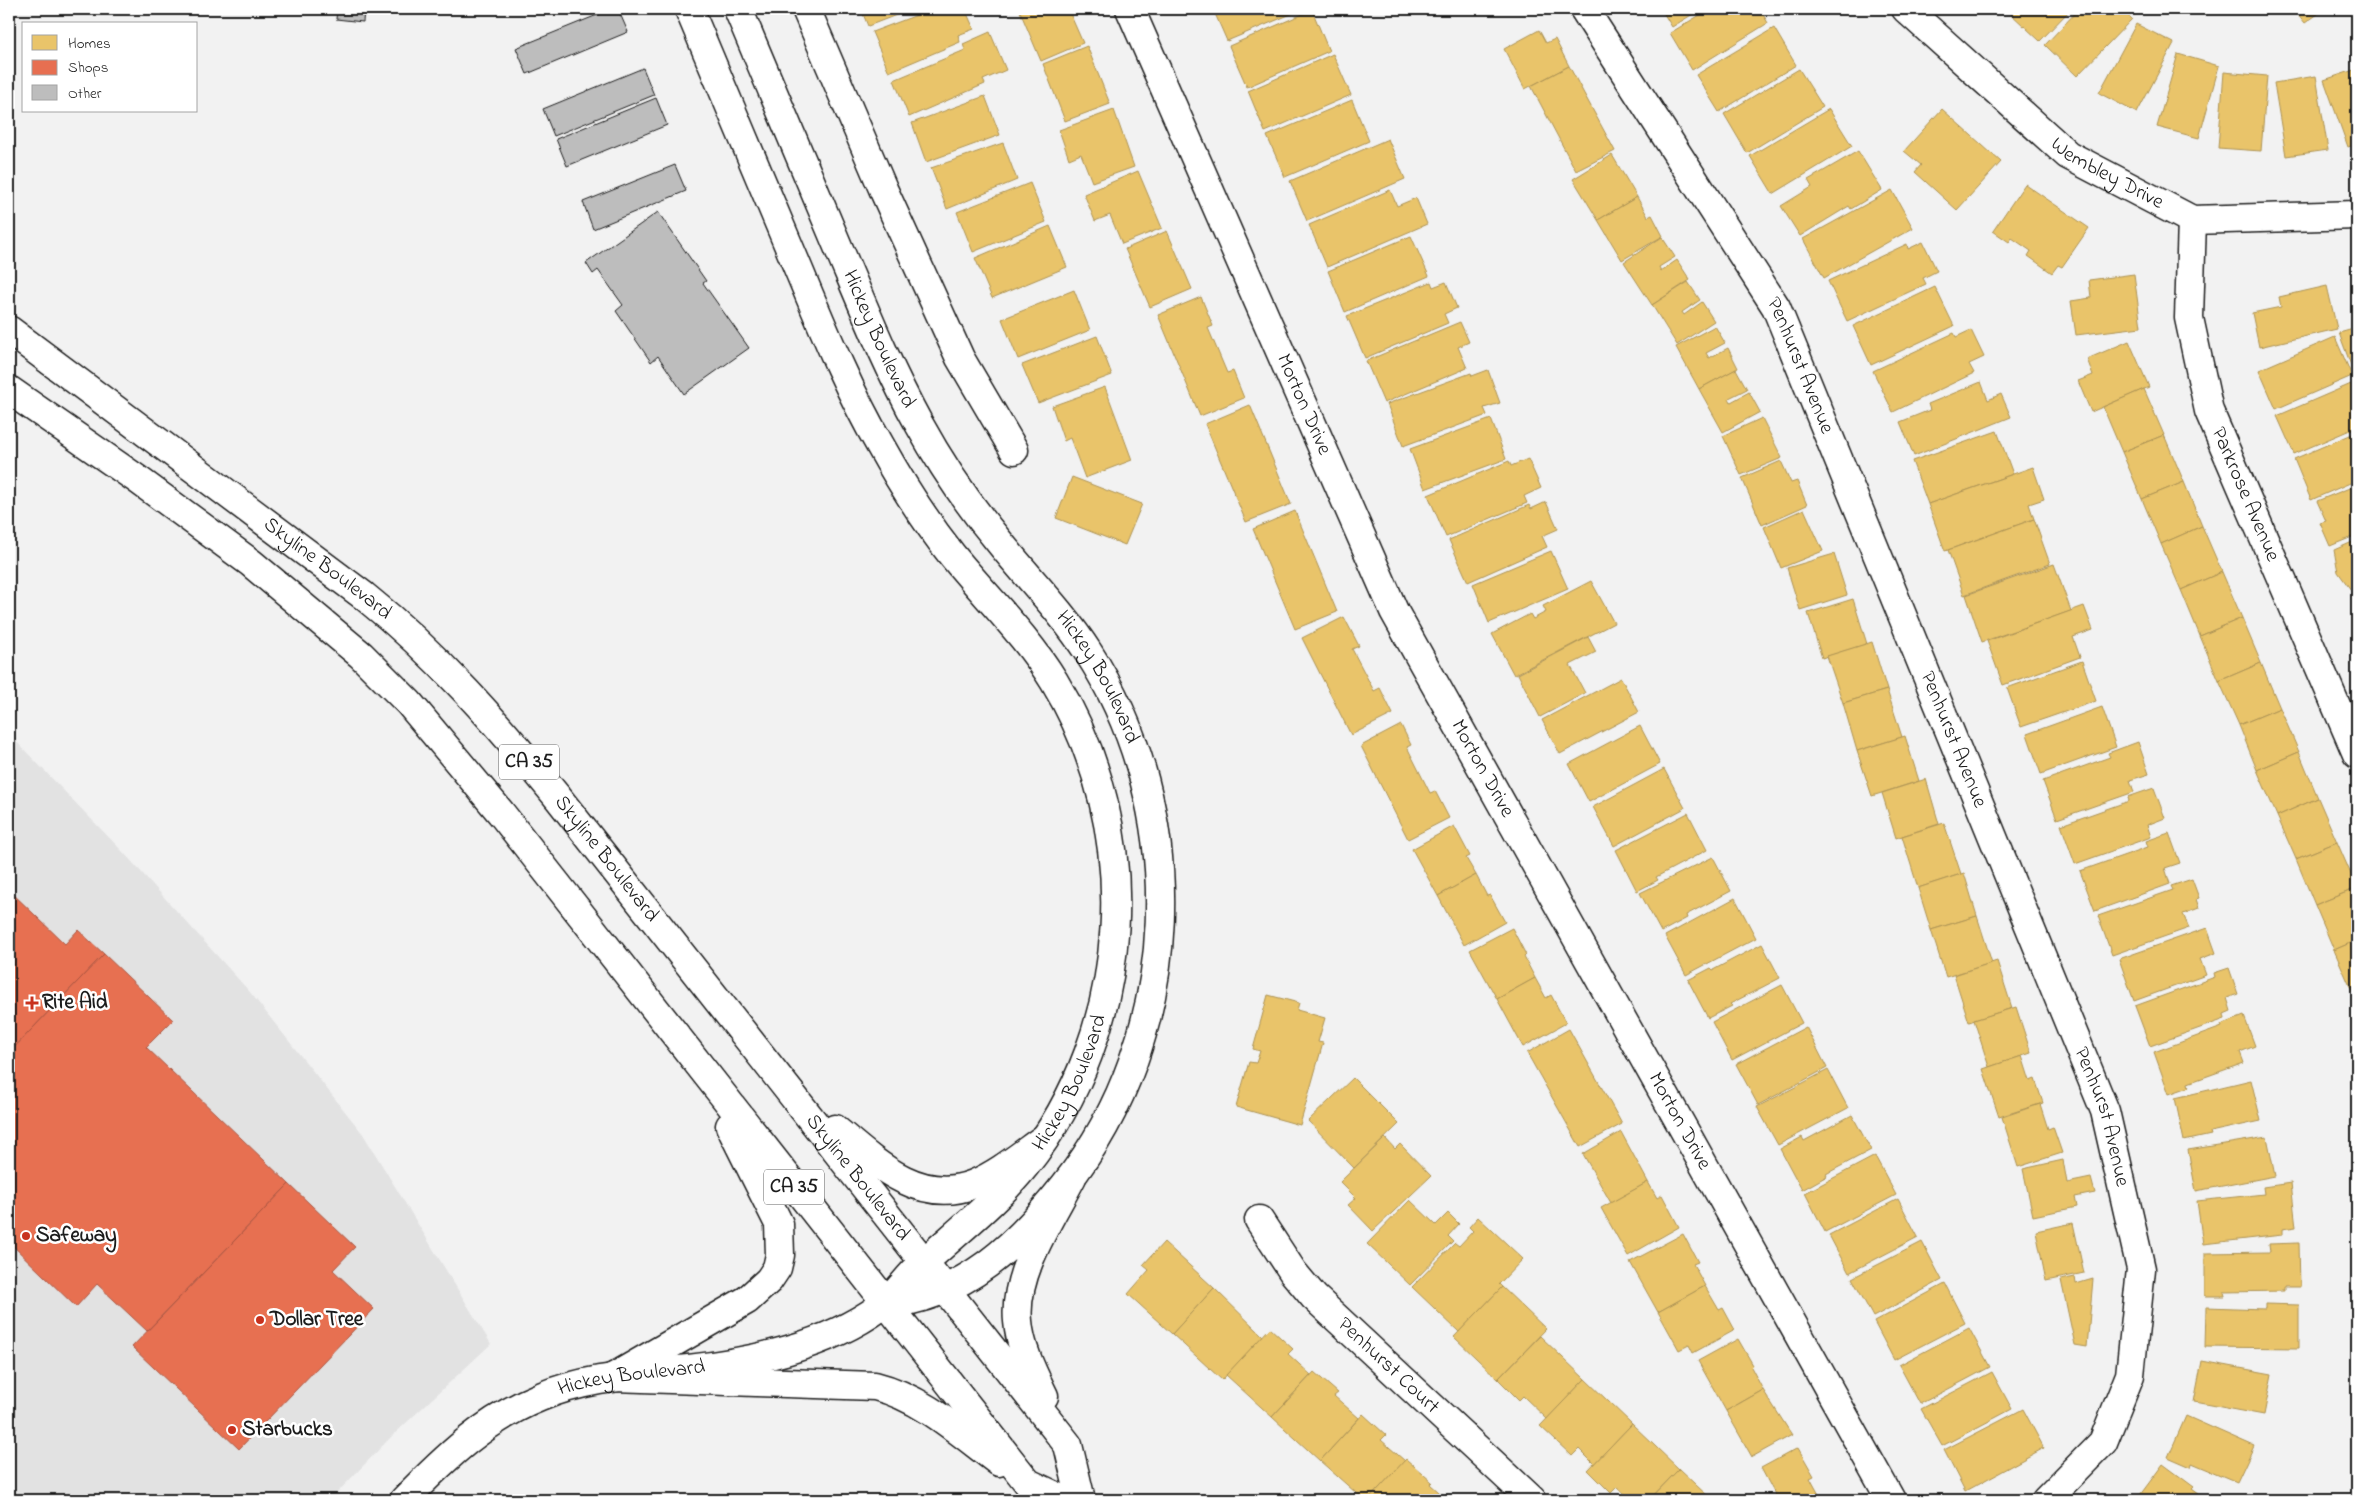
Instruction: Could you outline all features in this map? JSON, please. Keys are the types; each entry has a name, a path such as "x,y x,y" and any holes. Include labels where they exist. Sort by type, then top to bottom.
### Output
{"main road":[{"name":"Hickey Boulevard","path":"689,9 830,343 875,438 934,531 1026,642 1055,682 1086,747 1098,779 1107,814 1113,856 1116,907 1114,949 1100,1018 1090,1050 1076,1084 1045,1138 1024,1167 975,1218 902,1283 886,1304"},
{"name":"Hickey Boulevard","path":"404,1500 455,1450 495,1420 539,1397 562,1389 614,1377 730,1363 797,1347 848,1326 886,1304 926,1298 946,1290 976,1272 1003,1252 1026,1230 1072,1177 1100,1132 1124,1084 1136,1052 1154,986 1161,915 1160,879 1153,812 1144,777 1121,714 1088,651 1046,596 1001,544 963,495 906,400 879,345 738,9"},
{"path":"806,9 944,325 960,358 1014,450"},
{"name":"Morton Drive","path":"1130,9 1394,611 1891,1500"},
{"name":"Penhurst Avenue","path":"1584,9 1776,307 2105,1111 2141,1269 2130,1375 2103,1442 2046,1500"},
{"name":"Wembley Drive","path":"1906,9 2068,155 2192,220 2357,215"},
{"name":"Parkrose Avenue","path":"2192,220 2188,318 2209,411 2357,754"},
{"name":"Skyline Boulevard","path":"9,330 314,558 418,642 469,693 512,741 796,1097 1068,1445 1081,1500"},
{"name":"Skyline Boulevard","path":"9,390 221,540 308,609 409,703 484,791 1028,1483 1064,1500"},
{"path":"614,1377 747,1300 769,1280 776,1268 780,1255 779,1224 703,1071"},
{"path":"796,1097 889,1172 917,1186 932,1189 947,1190 973,1184 997,1172 1045,1138"},
{"path":"1068,1445 1025,1354 1018,1322 1017,1306 1028,1266 1072,1177"},
{"name":"Penhurst Court","path":"1259,1220 1293,1272 1314,1297 1532,1500"},
{"path":"614,1377 875,1386 908,1397 926,1408 1028,1483"}],"shaded area":[{"path":"9,734 124,853 249,991 363,1134 491,1344 391,1437 330,1500 9,1500"}],"building: Homes":[{"path":"861,9 912,9 868,26"},
{"path":"933,9 965,9 974,29 958,35 960,42 889,72 872,32"},
{"path":"1019,9 1068,9 1083,43 1041,61"},
{"path":"1213,9 1303,9 1227,41"},
{"path":"1661,9 1701,9 1672,27"},
{"path":"1710,9 1760,9 1768,23 1692,70 1670,33"},
{"path":"2014,9 2071,9 2040,41 2010,13"},
{"path":"2079,9 2121,9 2132,19 2077,76 2045,45"},
{"path":"2294,9 2325,9 2305,23"},
{"path":"1312,10 1329,51 1247,87 1229,46"},
{"path":"2136,24 2174,43 2137,113 2099,93"},
{"path":"1774,28 1796,65 1719,112 1696,75"},
{"path":"1539,30 1546,43 1555,39 1569,66 1525,89 1504,49"},
{"path":"990,32 1006,70 983,80 985,84 909,117 894,80 965,50 963,44"},
{"path":"1087,46 1110,104 1065,121 1043,64"},
{"path":"1333,54 1351,95 1265,132 1248,91"},
{"path":"2178,54 2219,66 2199,138 2157,127"},
{"path":"1569,66 1615,151 1576,171 1531,86"},
{"path":"1799,69 1823,107 1747,153 1724,114"},
{"path":"2357,69 2357,144 2348,147 2324,80"},
{"path":"2224,72 2267,76 2261,151 2218,148"},
{"path":"2316,76 2328,150 2286,156 2274,83"},
{"path":"985,96 1000,135 926,162 912,123"},
{"path":"1352,100 1369,141 1285,177 1267,136"},
{"path":"1829,109 1852,146 1773,194 1750,156"},
{"path":"1942,109 2001,162 1957,210 1915,172 1921,165 1904,151"},
{"path":"1114,110 1134,167 1092,182 1081,154 1069,159 1059,130"},
{"path":"1388,139 1405,179 1307,221 1290,181"},
{"path":"1003,143 1017,180 947,209 931,168"},
{"path":"1858,151 1882,190 1851,209 1849,206 1800,236 1781,206 1812,187 1808,180"},
{"path":"1612,155 1637,197 1598,220 1573,179"},
{"path":"1138,171 1162,228 1122,244 1110,215 1095,221 1084,194"},
{"path":"1030,183 1046,222 973,252 957,212"},
{"path":"2025,184 2089,228 2062,267 2058,265 2052,273 2028,256 2031,251 2012,238 2009,242 1993,231"},
{"path":"1390,190 1397,206 1416,198 1427,224 1327,267 1309,225"},
{"path":"1892,190 1913,228 1824,278 1803,239"},
{"path":"1637,197 1648,217 1652,215 1663,236 1622,260 1598,220"},
{"path":"1050,226 1067,267 992,298 975,258"},
{"path":"1167,231 1192,289 1150,307 1125,249"},
{"path":"1411,236 1429,276 1345,312 1328,271"},
{"path":"1662,237 1675,257 1659,267 1661,271 1677,260 1690,280 1652,305 1624,262"},
{"path":"1923,242 1937,271 1923,278 1926,284 1847,321 1828,281 1907,244 1908,249"},
{"path":"2134,274 2141,327 2076,335 2071,301 2091,298 2089,280"},
{"path":"1431,282 1433,287 1446,282 1457,308 1444,314 1448,323 1365,358 1347,316"},
{"path":"1688,282 1700,300 1682,312 1684,315 1702,302 1714,321 1677,345 1652,305"},
{"path":"2327,286 2337,329 2259,347 2252,313 2281,307 2279,297"},
{"path":"1935,287 1954,326 1871,365 1853,326"},
{"path":"1074,290 1090,330 1018,359 1002,319"},
{"path":"1201,297 1213,326 1208,328 1227,373 1233,371 1244,398 1200,416 1158,315"},
{"path":"1460,322 1469,342 1458,347 1467,368 1384,403 1366,361"},
{"path":"1715,326 1725,343 1706,353 1709,358 1728,348 1738,368 1699,389 1676,347"},
{"path":"2357,328 2357,366 2352,368 2339,333"},
{"path":"1971,330 1984,357 1969,364 1974,373 1893,412 1873,371 1954,333 1956,337"},
{"path":"1097,336 1112,375 1038,403 1022,365"},
{"path":"2335,337 2352,376 2276,409 2259,370"},
{"path":"2129,341 2149,387 2091,412 2078,381 2093,375 2087,359"},
{"path":"1736,369 1747,389 1729,398 1731,402 1749,392 1760,412 1723,432 1699,389"},
{"path":"1488,370 1500,403 1484,408 1487,415 1403,446 1387,404 1471,373 1472,376"},
{"path":"1981,382 1988,400 2001,394 2011,417 1914,456 1900,422 1930,410 1928,404"},
{"path":"2351,384 2352,386 2357,384 2357,427 2294,454 2277,416"},
{"path":"1105,387 1132,460 1085,478 1070,438 1064,441 1052,406"},
{"path":"2144,389 2164,435 2122,452 2103,407"},
{"path":"1250,405 1291,504 1246,522 1205,424"},
{"path":"1762,418 1782,458 1741,475 1723,436"},
{"path":"1491,419 1506,459 1425,489 1410,449"},
{"path":"1997,431 2013,474 1928,504 1912,461"},
{"path":"2357,432 2357,480 2311,500 2294,459"},
{"path":"2164,435 2184,482 2142,499 2122,452"},
{"path":"1528,459 1541,488 1524,496 1527,503 1446,537 1428,495 1509,461 1511,466"},
{"path":"1781,461 1791,483 1797,481 1807,505 1762,525 1742,478"},
{"path":"2033,467 2044,499 2029,504 2034,519 1945,551 1928,504"},
{"path":"1072,477 1142,504 1125,545 1056,518"},
{"path":"2184,482 2202,526 2161,544 2142,499"},
{"path":"2357,485 2357,535 2330,546 2320,523 2326,521 2317,501"},
{"path":"1546,502 1558,529 1542,536 1547,547 1468,582 1449,540 1529,505 1531,509"},
{"path":"1804,509 1823,551 1781,568 1764,527"},
{"path":"1295,511 1337,612 1295,629 1253,529"},
{"path":"2034,519 2050,564 1964,595 1948,550"},
{"path":"2202,526 2222,572 2181,590 2161,544"},
{"path":"2357,540 2357,588 2351,590 2338,572 2334,550"},
{"path":"1551,551 1568,589 1489,623 1473,584"},
{"path":"1834,554 1847,595 1800,610 1787,568"},
{"path":"2054,564 2071,611 1982,642 1966,595"},
{"path":"2222,572 2242,618 2200,636 2181,590"},
{"path":"1591,581 1614,623 1514,675 1492,634 1530,614 1533,619 1546,612 1543,606"},
{"path":"1853,599 1867,644 1822,658 1808,613"},
{"path":"2084,606 2093,630 2073,637 2080,657 2003,685 1987,641"},
{"path":"1344,617 1359,646 1352,649 1374,691 1380,688 1393,714 1351,735 1302,638"},
{"path":"2242,618 2261,663 2219,681 2200,636"},
{"path":"1588,637 1596,652 1570,665 1585,693 1540,717 1518,674"},
{"path":"1872,642 1887,690 1843,703 1827,656"},
{"path":"2082,661 2096,701 2021,727 2007,688"},
{"path":"2261,663 2280,708 2239,725 2219,681"},
{"path":"1621,678 1639,712 1560,754 1542,720"},
{"path":"1887,690 1902,737 1857,751 1843,703"},
{"path":"2102,707 2116,747 2041,774 2027,734"},
{"path":"2280,708 2299,752 2257,770 2239,725"},
{"path":"1401,725 1411,745 1407,747 1430,793 1435,791 1449,818 1408,839 1361,746"},
{"path":"1640,726 1660,764 1589,802 1569,764"},
{"path":"1905,736 1919,781 1872,796 1857,751"},
{"path":"2138,742 2149,774 2130,780 2134,792 2057,819 2043,781 2110,757 2108,753"},
{"path":"2299,752 2318,798 2277,816 2257,770"},
{"path":"1664,769 1685,808 1614,846 1593,807"},
{"path":"1926,779 1939,824 1896,838 1882,793"},
{"path":"2154,788 2165,818 2147,825 2151,837 2075,864 2061,825 2129,801 2128,797"},
{"path":"2318,798 2337,842 2296,859 2277,816"},
{"path":"1688,813 1707,850 1656,877 1658,880 1637,891 1616,850"},
{"path":"1944,823 1961,874 1918,888 1902,836"},
{"path":"1454,826 1470,856 1466,858 1476,875 1438,896 1412,849"},
{"path":"2169,833 2180,863 2165,868 2170,884 2095,911 2080,871 2148,847 2146,841"},
{"path":"2337,842 2357,888 2315,905 2296,859"},
{"path":"1713,857 1731,891 1686,915 1687,918 1661,932 1640,893"},
{"path":"1964,873 1977,916 1931,930 1918,888"},
{"path":"1476,875 1487,896 1490,895 1505,922 1464,945 1438,896"},
{"path":"2192,879 2199,898 2196,899 2199,908 2183,914 2189,928 2112,955 2098,916 2173,890 2171,886"},
{"path":"2357,888 2357,940 2334,950 2315,905"},
{"path":"1735,898 1756,938 1686,975 1665,936"},
{"path":"1977,916 1992,963 1946,977 1931,930"},
{"path":"1512,928 1535,978 1497,999 1470,950"},
{"path":"2207,928 2216,953 2200,959 2206,975 2134,1001 2119,959"},
{"path":"2357,940 2357,991 2353,993 2334,950"},
{"path":"1762,944 1780,978 1730,1004 1732,1006 1708,1018 1688,980 1711,968 1713,970"},
{"path":"1997,961 2012,1008 1969,1022 1954,975"},
{"path":"2229,968 2238,994 2227,998 2231,1011 2224,1014 2225,1019 2150,1046 2135,1006 2215,977 2214,973"},
{"path":"1535,978 1546,998 1551,995 1566,1023 1523,1047 1497,999"},
{"path":"1782,985 1802,1023 1732,1060 1712,1022"},
{"path":"1268,995 1299,1003 1297,1010 1325,1018 1318,1042 1323,1043 1300,1125 1236,1107 1249,1062 1256,1063 1260,1051 1253,1049"},
{"path":"2016,1007 2031,1053 1989,1067 1974,1020"},
{"path":"2244,1016 2255,1046 2240,1052 2244,1063 2188,1083 2189,1087 2169,1094 2154,1052 2222,1027 2221,1025"},
{"path":"1806,1027 1827,1068 1758,1105 1736,1064"},
{"path":"1569,1029 1622,1124 1580,1147 1527,1053"},
{"path":"2022,1056 2030,1081 2035,1079 2043,1103 1999,1117 1983,1069"},
{"path":"1828,1070 1848,1108 1778,1145 1757,1107"},
{"path":"1353,1078 1399,1124 1354,1168 1308,1121"},
{"path":"2251,1080 2261,1121 2210,1132 2211,1135 2184,1141 2175,1098"},
{"path":"2040,1104 2048,1129 2053,1127 2062,1153 2018,1167 2002,1117"},
{"path":"1852,1115 1871,1150 1826,1174 1827,1176 1802,1190 1780,1149 1802,1137 1804,1141"},
{"path":"1621,1132 1648,1182 1611,1203 1583,1154"},
{"path":"2267,1137 2275,1176 2196,1191 2188,1150"},
{"path":"1385,1138 1395,1149 1400,1144 1431,1176 1373,1231 1348,1205 1356,1198 1340,1182"},
{"path":"1875,1156 1896,1195 1825,1232 1805,1193"},
{"path":"2063,1160 2067,1183 2091,1178 2095,1193 2075,1197 2077,1207 2033,1216 2023,1169"},
{"path":"1648,1182 1657,1198 1662,1195 1679,1227 1628,1256 1601,1208"},
{"path":"2291,1183 2296,1227 2282,1229 2282,1235 2203,1244 2197,1201 2264,1194 2263,1187"},
{"path":"1898,1199 1918,1237 1849,1273 1829,1235"},
{"path":"1410,1200 1436,1225 1448,1213 1459,1224 1448,1236 1453,1241 1410,1285 1367,1244"},
{"path":"1478,1217 1523,1259 1499,1284 1502,1287 1459,1332 1412,1287 1455,1243 1459,1246 1473,1231 1469,1227"},
{"path":"2073,1223 2084,1273 2046,1281 2036,1231"},
{"path":"1683,1234 1698,1262 1693,1264 1705,1286 1658,1312 1630,1262"},
{"path":"1164,1242 1214,1288 1172,1334 1128,1294 1149,1270 1143,1265"},
{"path":"1922,1242 1942,1280 1873,1317 1852,1278"},
{"path":"2299,1243 2300,1287 2284,1287 2284,1291 2224,1292 2225,1296 2205,1296 2205,1253 2270,1252 2269,1244"},
{"path":"2075,1277 2076,1284 2093,1279 2087,1347 2075,1345 2061,1280"},
{"path":"1945,1284 1965,1323 1894,1360 1874,1322"},
{"path":"1705,1286 1719,1310 1723,1308 1735,1330 1693,1353 1689,1345 1679,1350 1658,1312"},
{"path":"1502,1287 1546,1329 1498,1379 1454,1337"},
{"path":"1214,1288 1263,1336 1222,1380 1172,1334"},
{"path":"2265,1304 2299,1305 2299,1348 2205,1347 2206,1307 2265,1309"},
{"path":"1270,1328 1293,1349 1288,1354 1311,1375 1272,1417 1226,1375"},
{"path":"1969,1328 1990,1367 1920,1404 1899,1365"},
{"path":"1540,1336 1585,1379 1547,1419 1523,1396 1519,1400 1498,1379"},
{"path":"1738,1339 1753,1365 1751,1367 1763,1390 1726,1411 1698,1361"},
{"path":"2202,1361 2272,1374 2264,1415 2194,1402"},
{"path":"1314,1372 1338,1393 1334,1396 1359,1418 1320,1461 1272,1417"},
{"path":"1992,1372 2012,1409 1942,1446 1921,1409"},
{"path":"1585,1379 1632,1424 1594,1464 1579,1449 1572,1456 1540,1426"},
{"path":"1763,1390 1792,1435 1752,1457 1726,1411"},
{"path":"2023,1409 2044,1448 1965,1491 1944,1450"},
{"path":"1363,1414 1386,1435 1381,1440 1405,1461 1368,1500 1364,1500 1320,1461"},
{"path":"2186,1416 2254,1446 2237,1482 2192,1463 2191,1467 2168,1457"},
{"path":"1632,1424 1679,1469 1649,1500 1632,1500 1617,1487 1611,1493 1588,1470"},
{"path":"1798,1448 1814,1476 1810,1478 1822,1500 1778,1500 1761,1468"},
{"path":"1406,1459 1432,1482 1430,1484 1448,1500 1368,1500"},
{"path":"2163,1464 2194,1487 2192,1489 2207,1500 2137,1499"},
{"path":"1679,1469 1712,1500 1649,1500"}],"building: Shops":[{"name":"Rite Aid","path":"9,890 65,944 78,930 104,954 9,1053"},
{"path":"104,954 173,1020 146,1047 289,1184 147,1331 97,1284 76,1307 9,1242 9,1053"},
{"name":"Dollar Tree","path":"289,1184 355,1247 333,1270 374,1309 239,1449 132,1347"}],"building: Other":[{"path":"337,9 364,9 363,22 336,19"},
{"path":"612,9 618,9 628,32 527,74 516,48"},
{"path":"643,68 654,95 554,136 543,109"},
{"path":"656,98 667,125 567,166 556,139"},
{"path":"675,165 686,191 593,229 583,202"},
{"path":"658,212 706,281 703,283 749,348 684,394 658,356 651,362 616,311 623,305 598,270 593,274 586,263"}],"place":[{"name":"Rite Aid","path":"32,1003"},
{"name":"Safeway","path":"26,1236"},
{"name":"Dollar Tree","path":"260,1320"},
{"name":"Starbucks","path":"232,1430"}]}
